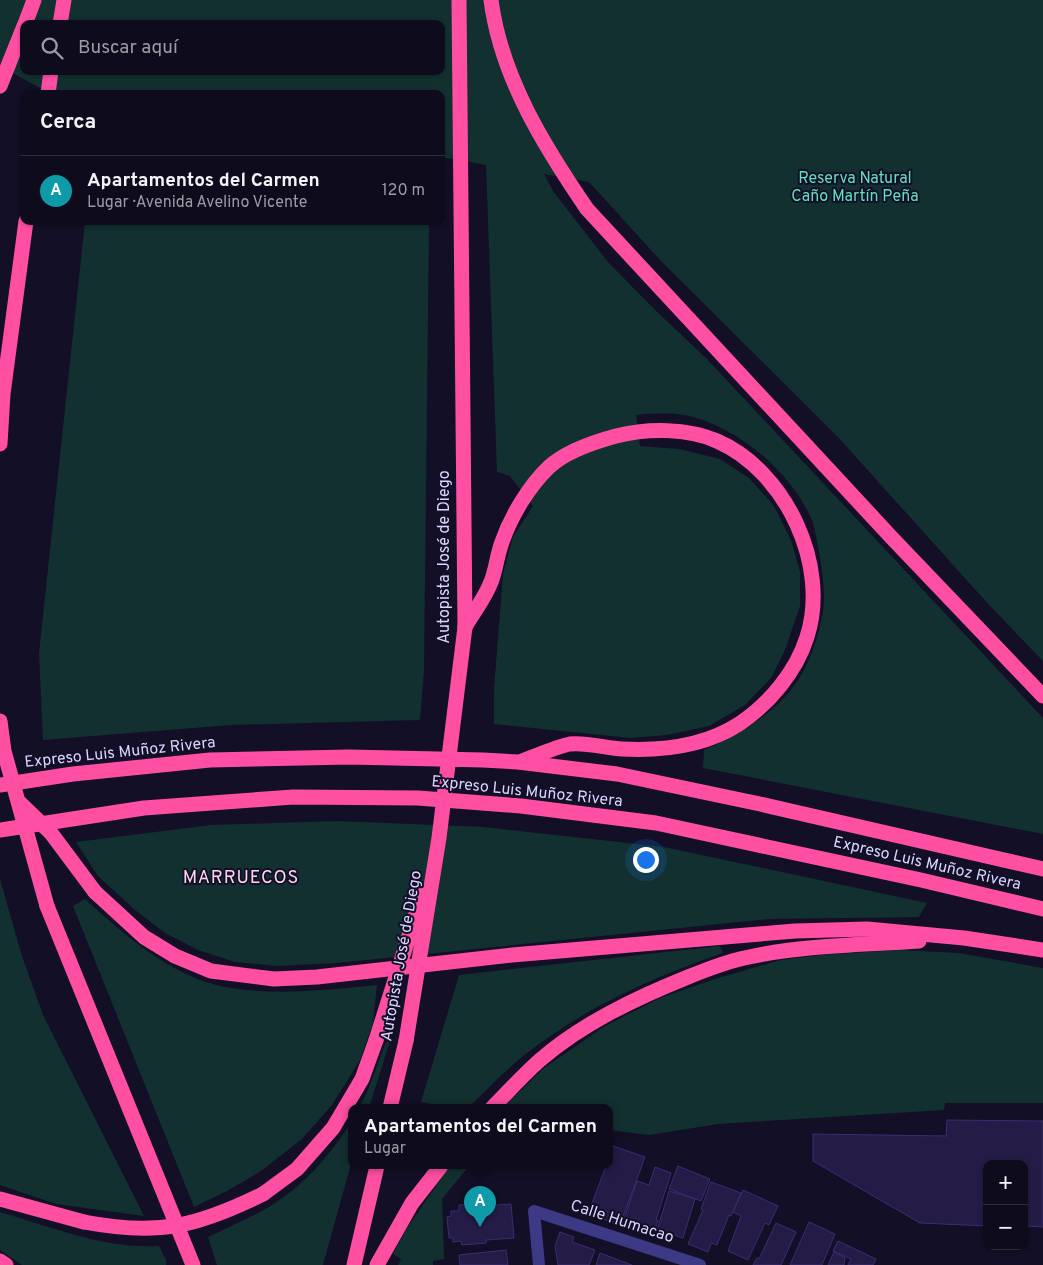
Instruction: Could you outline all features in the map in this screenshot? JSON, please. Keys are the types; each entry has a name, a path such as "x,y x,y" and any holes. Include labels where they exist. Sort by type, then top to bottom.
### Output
{"highway":[{"path":"26,20 34,0"},
{"path":"61,20 64,0"},
{"name":"Autopista José de Diego","path":"391,1104 406,1041 440,838 465,627 458,0"},
{"path":"491,0 493,16 516,88 549,152 587,209 892,538 1043,696"},
{"path":"0,86 20,35"},
{"path":"49,90 50,75"},
{"path":"0,444 2,394 25,225"},
{"path":"465,627 491,583 502,540 536,482 550,466 586,446 626,434 671,431 718,441 757,467 787,504 803,535 809,558 813,587 812,615 807,637 787,678 757,711 737,726 699,742 664,748 622,749 571,744 518,762"},
{"path":"0,721 4,751 47,906 193,1265"},
{"name":"Expreso Luis Muñoz Rivera","path":"0,785 73,774 210,760 349,757 518,762 617,774 760,804 1043,869"},
{"name":"Expreso Luis Muñoz Rivera","path":"0,830 144,808 293,797 418,798 521,806 656,823 921,880 1043,909"},
{"path":"18,802 51,833 95,892 144,937 175,956 211,971 274,979 317,977 512,955 795,931 867,929 964,938 1043,950"},
{"path":"0,1199 84,1222 113,1227 169,1228 200,1221 233,1208 263,1194 297,1169 333,1128 362,1079 440,838"},
{"path":"496,1104 540,1061 580,1032 602,1018 656,990 705,970 749,957 800,950 964,938"},
{"path":"354,1265 376,1169"},
{"path":"377,1265 412,1203 439,1169"},
{"path":"0,1261 6,1265"}],"street":[{"name":"Calle Humacao","path":"539,1265 534,1211 700,1265"}],"green space":[{"name":"Reserva Natural Caño Martín Peña","path":"0,0 1043,0 1043,661 990,606 837,436 661,261 589,182 544,174 553,191 608,262 706,358 1043,718 1043,834 703,768 704,750 734,735 762,717 775,707 797,682 815,644 824,607 824,593 813,523 793,488 781,473 753,447 720,428 687,415 653,413 636,415 640,446 679,449 720,459 749,478 774,506 791,540 800,572 800,606 785,650 771,678 745,705 709,726 667,735 631,738 494,724 494,689 503,574 513,537 533,506 510,476 497,472 486,165 445,158 445,90 44,90 0,66"},
{"path":"85,225 429,225 424,671 420,720 231,725 43,740 39,653"},
{"path":"337,821 484,827 664,847 927,903 919,917 770,919 337,963 277,966 235,962 198,950 165,933 135,910 98,876 76,842 211,825"},
{"path":"0,879 21,953 43,1015 144,1216 56,1204 0,1185"},
{"path":"85,899 132,940 149,952 167,964 205,982 244,990 282,992 377,985 373,1023 360,1060 332,1105 302,1139 261,1171 227,1191 194,1207 73,906"},
{"path":"720,946 723,953 645,983 573,1021 519,1059 472,1104 431,1104 421,1102 459,975"},
{"path":"900,950 959,953 1043,968 1043,1103 945,1103 944,1110 718,1124 649,1135 613,1130 613,1104 507,1104 544,1068 605,1026 660,998 718,978 781,960 820,955"},
{"path":"390,1041 370,1104 361,1104 368,1090 386,1042"},
{"path":"348,1127 348,1169 350,1169 323,1265 217,1265 208,1237 260,1212 280,1200 303,1181 333,1148"},
{"path":"448,1169 467,1169 442,1199 444,1259 433,1261 433,1265 398,1265 401,1259 393,1254 407,1228"},
{"path":"0,1212 98,1241 139,1246 159,1246 166,1260 166,1265 22,1265 0,1250"}],"building":[{"path":"947,1120 1043,1121 1043,1227 1028,1226 1028,1160 983,1160 983,1226 920,1223 813,1161 813,1134 946,1136"},
{"path":"613,1146 645,1157 620,1225 588,1214 605,1169 613,1169"},
{"path":"678,1166 710,1179 701,1201 669,1189"},
{"path":"655,1167 671,1173 656,1220 658,1220 654,1233 623,1222 637,1181 649,1185"},
{"path":"711,1182 741,1193 731,1216 729,1215 717,1245 711,1243 708,1252 688,1244 703,1210 701,1209"},
{"path":"743,1190 778,1206 769,1225 765,1223 748,1260 728,1251 741,1216 733,1212"},
{"path":"669,1191 695,1199 683,1238 657,1230"},
{"path":"483,1204 483,1206 511,1204 514,1238 486,1240 486,1243 462,1245 461,1241 453,1242 453,1238 449,1238 447,1217 451,1216 451,1211 459,1211 459,1205"},
{"path":"809,1222 835,1234 822,1265 790,1265"},
{"path":"776,1223 796,1232 781,1265 753,1265 757,1258 759,1259"},
{"path":"560,1232 574,1237 572,1242 595,1250 589,1265 558,1265 555,1246"},
{"path":"838,1241 876,1259 873,1265 848,1265 851,1259 833,1251"},
{"path":"506,1250 508,1265 460,1265 459,1255"},
{"path":"834,1252 845,1258 844,1265 828,1265"},
{"path":"600,1253 632,1265 596,1265"}],"place":[{"name":"Apartamentos del Carmen","path":"480,1227"}],"district":[{"name":"MARRUECOS","path":"241,878"}]}
